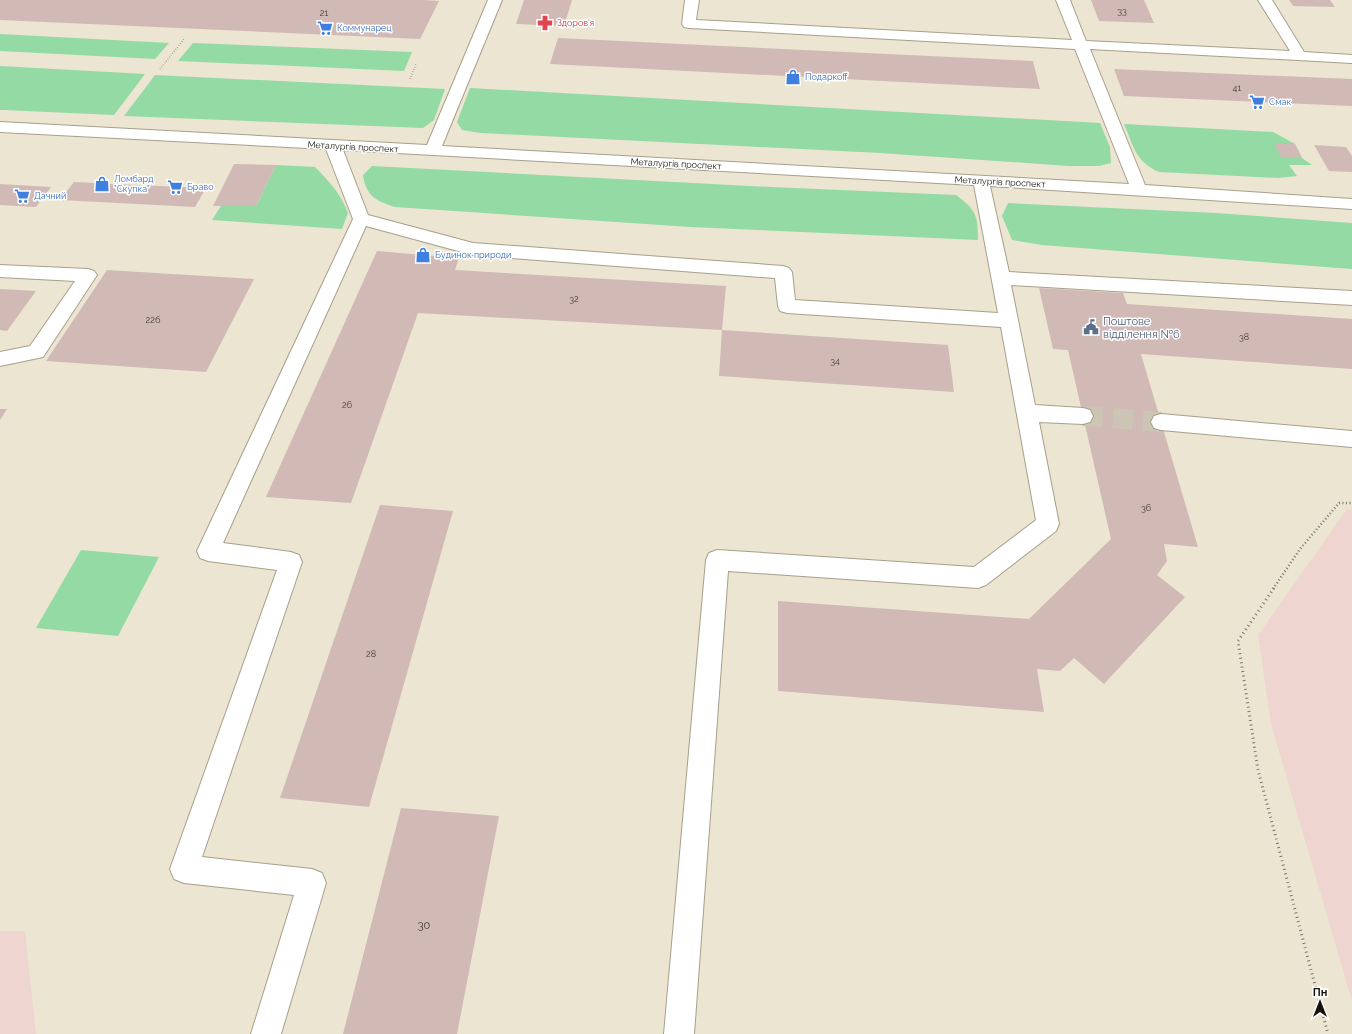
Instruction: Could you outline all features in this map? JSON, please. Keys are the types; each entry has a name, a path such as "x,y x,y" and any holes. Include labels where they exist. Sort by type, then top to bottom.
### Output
{"street":[{"path":"433,150 495,0"},
{"path":"692,0 689,24 1352,60"},
{"path":"1063,0 1080,46 1139,190"},
{"path":"1264,0 1300,57"},
{"name":"Металургів проспект","path":"0,127 981,180 1352,204"},
{"path":"266,1034 312,883 184,869 291,562 208,551 362,219 333,146"},
{"path":"678,1034 717,560 978,578 1048,524 1010,321 981,180"},
{"path":"362,219 473,249 783,272 787,306 1010,321"},
{"path":"0,271 88,275 36,352 0,358"},
{"path":"1001,278 1352,298"},
{"path":"1027,413 1083,416"},
{"path":"1161,422 1352,439"}],"path":[{"path":"160,69 184,39"},
{"path":"410,79 416,64"},
{"path":"1328,1034 1318,988 1258,770 1238,641 1300,549 1339,503 1352,503"}],"shaded area":[{"path":"1347,509 1352,510 1352,1001 1271,724 1258,635"},
{"path":"0,931 25,931 36,1034 0,1034"}],"green space":[{"path":"0,34 169,43 155,59 0,51"},
{"path":"193,43 412,52 404,71 178,61"},
{"path":"0,66 145,74 114,115 0,110"},
{"path":"155,75 445,89 434,120 423,128 124,116"},
{"path":"470,88 1100,123 1110,147 1111,163 1099,166 1069,166 880,153 481,133 462,130 457,122"},
{"path":"1124,124 1273,132 1295,144 1302,158 1312,165 1289,165 1297,176 1278,178 1159,172 1151,168 1140,158 1133,146"},
{"path":"276,165 315,167 334,188 345,206 348,213 342,229 212,220 221,206 256,206"},
{"path":"372,166 956,195 972,209 976,219 978,240 690,227 395,207 377,200 369,193 364,182 363,175"},
{"path":"1008,203 1216,213 1352,223 1352,269 1042,245 1012,240 1002,216"},
{"path":"81,550 159,557 118,636 36,628"}],"building":[{"path":"0,0 439,1 420,39 0,20"},
{"path":"524,0 572,0 564,26 516,24"},
{"path":"1091,0 1144,0 1154,23 1099,21"},
{"path":"1289,0 1330,0 1335,7 1293,6"},
{"path":"558,38 1033,61 1040,89 550,64"},
{"path":"1114,69 1352,79 1352,106 1124,96"},
{"path":"1274,143 1295,144 1302,158 1281,157"},
{"path":"1314,145 1346,147 1352,156 1352,172 1329,171"},
{"path":"234,164 276,165 256,206 213,206"},
{"path":"74,182 206,188 195,207 60,200"},
{"name":"Дачний","path":"0,184 51,187 36,207 0,205"},
{"path":"377,251 459,258 455,270 726,286 722,330 418,313 351,503 266,497"},
{"path":"107,270 254,279 206,372 46,361"},
{"path":"1039,288 1123,293 1127,304 1352,319 1352,369 1141,354 1198,547 1164,544 1167,561 1157,575 1185,597 1104,684 1074,658 1060,671 1037,669 1044,712 778,691 778,601 1029,619 1111,539 1068,350 1053,349"},
{"path":"0,289 36,291 7,331 0,330"},
{"path":"722,330 948,345 954,392 719,376"},
{"path":"0,409 7,409 0,420"},
{"path":"380,505 453,511 369,807 280,798"},
{"path":"401,808 499,816 457,1034 343,1034"}],"tunnel":[{"path":"1083,416 1161,422"}],"place":[{"name":"Здоров'я","path":"545,23"},
{"name":"Коммунарец","path":"325,28"},
{"name":"Подаркоff","path":"793,77"},
{"name":"Смак","path":"1257,102"},
{"name":"Ломбард \"Скупка\"","path":"102,184"},
{"name":"Браво","path":"175,187"},
{"name":"Дачний","path":"22,196"},
{"name":"Будинок природи","path":"423,255"},
{"name":"Поштове відділення №6","path":"1091,327"}]}
